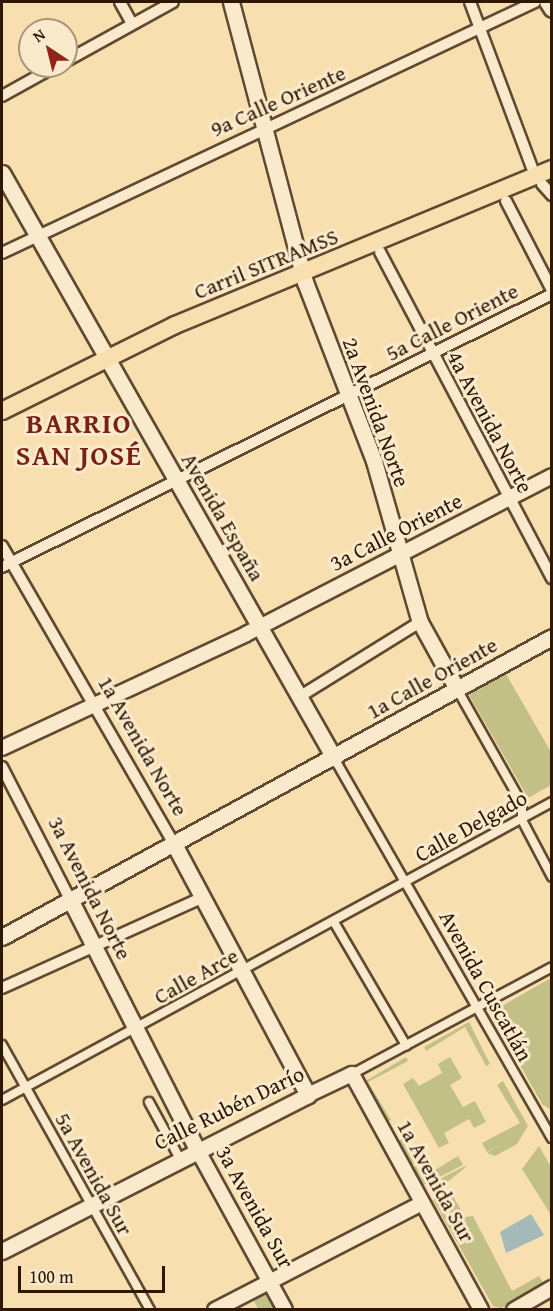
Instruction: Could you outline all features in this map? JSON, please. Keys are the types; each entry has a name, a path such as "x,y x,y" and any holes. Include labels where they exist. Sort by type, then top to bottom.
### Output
{"main road":[{"name":"2a Avenida Norte","path":"231,2 303,274 346,397 374,461 420,622 457,689"},
{"path":"303,274 552,158"},
{"name":"Carril SITRAMSS","path":"2,411 105,357 552,169"},
{"name":"Avenida España","path":"2,173 334,758"},
{"path":"303,274 380,252 548,186"},
{"path":"2,400 105,357"},
{"path":"2,420 105,357"},
{"name":"1a Calle Oriente","path":"2,937 71,901 173,842 334,758 552,637"},
{"name":"1a Avenida Norte","path":"173,842 243,970"},
{"name":"3a Avenida Norte","path":"71,901 137,1030"},
{"path":"243,970 308,1095"},
{"name":"3a Avenida Sur","path":"137,1030 197,1149"},
{"name":"Calle Rubén Darío","path":"2,1251 178,1157 308,1095"}],"street":[{"path":"120,2 132,24"},
{"path":"78,53 173,2"},
{"path":"470,2 532,168"},
{"name":"9a Calle Oriente","path":"2,253 535,2"},
{"path":"546,2 552,10"},
{"path":"2,96 34,78"},
{"path":"506,201 552,292"},
{"name":"4a Avenida Norte","path":"380,252 432,355 552,578"},
{"name":"5a Calle Oriente","path":"6,564 432,355 552,292"},
{"name":"3a Calle Oriente","path":"2,748 259,627 552,476"},
{"name":"1a Avenida Norte","path":"2,546 6,564 93,705 173,842"},
{"path":"299,697 420,622"},
{"name":"2a Avenida Norte","path":"457,689 522,804 522,820 552,877"},
{"name":"Avenida España","path":"334,758 408,882"},
{"name":"3a Avenida Norte","path":"2,767 71,901"},
{"name":"Calle Delgado","path":"408,882 552,802"},
{"name":"Calle Arce","path":"2,1100 137,1030 243,970 408,882"},
{"name":"Avenida Cuscatlán","path":"408,882 550,1131"},
{"path":"2,988 204,897"},
{"path":"334,922 406,1045"},
{"name":"Calle Rubén Darío","path":"308,1095 406,1045 476,1004 552,967"},
{"name":"5a Avenida Sur","path":"2,1045 150,1310"},
{"name":"1a Avenida Sur","path":"352,1074 481,1310"},
{"path":"149,1102 178,1157"},
{"name":"3a Avenida Sur","path":"197,1149 285,1310"},
{"path":"215,1310 422,1203"},
{"path":"514,1310 552,1288"}],"shaded area":[{"path":"506,674 551,752 551,785 528,798 469,695"},
{"path":"551,978 551,1110 542,1104 493,1017 498,1008"},
{"path":"469,1022 490,1064 486,1066 465,1027 426,1051 424,1047"},
{"path":"406,1057 408,1061 368,1082 391,1120 386,1123 364,1082"},
{"path":"450,1057 462,1078 450,1085 463,1107 475,1101 486,1122 474,1128 469,1119 444,1133 449,1143 439,1148 403,1084 413,1078 419,1086 442,1073 438,1064"},
{"path":"503,1081 528,1126 517,1144 495,1156 487,1153 497,1146 487,1152 482,1143 520,1123 497,1085"},
{"path":"402,1139 422,1178 458,1156 463,1165 422,1186 396,1142"},
{"path":"539,1146 551,1167 551,1215 522,1169"},
{"path":"465,1166 441,1187 432,1183"},
{"path":"450,1191 465,1217 473,1216 512,1291 539,1276 544,1284 501,1308 493,1306 433,1200"},
{"path":"531,1214 544,1235 506,1253 500,1232"},
{"path":"271,1283 285,1309 258,1309 249,1291"}],"district":[{"name":"BARRIO SAN JOSÉ","path":"79,439"}]}
